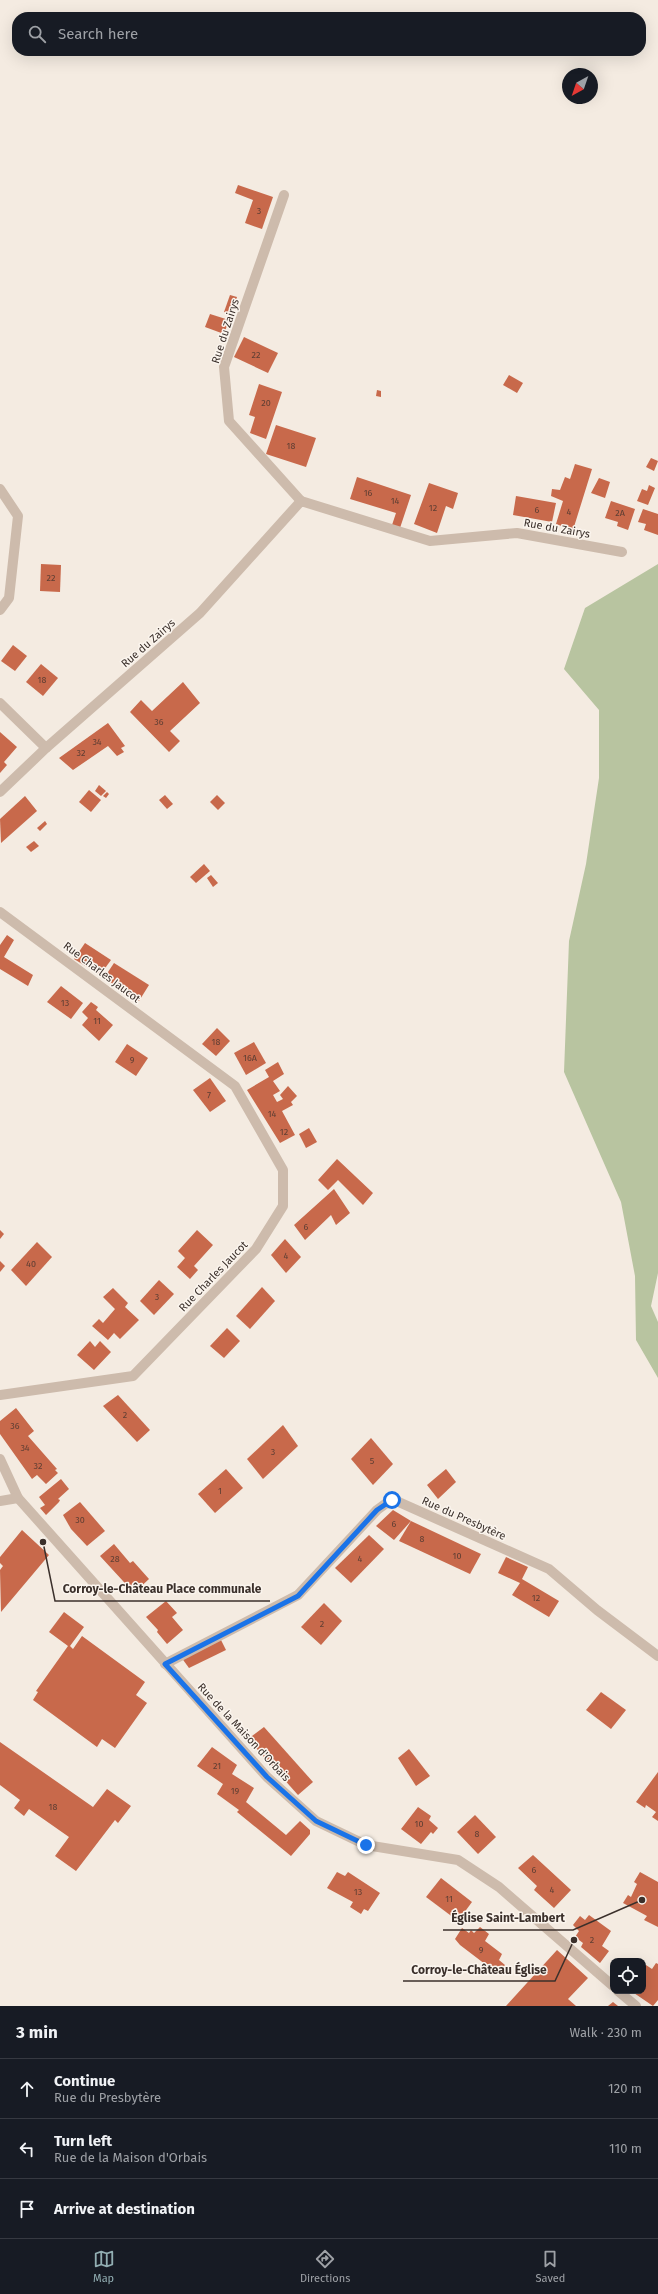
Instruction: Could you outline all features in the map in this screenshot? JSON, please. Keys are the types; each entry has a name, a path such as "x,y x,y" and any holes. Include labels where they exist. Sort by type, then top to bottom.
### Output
{"street":[{"name":"Rue du Zairys","path":"284,195 224,367 228,421 301,501 430,541 517,534 622,552"},
{"path":"0,489 18,516 8,598 0,610"},
{"name":"Rue du Zairys","path":"46,748 200,613 301,501"},
{"path":"0,703 46,748 0,792"},
{"name":"Rue Charles Jaucot","path":"0,912 235,1086 283,1170 283,1206 256,1249 133,1376 0,1395"},
{"name":"Rue de la Maison d'Orbais","path":"0,1459 18,1498 267,1777 316,1821 366,1845 458,1860 499,1887 610,1983"},
{"path":"0,1501 18,1498"},
{"name":"Rue du Presbytère","path":"165,1664 298,1596 377,1510 392,1500 549,1569 597,1610 658,1656"},
{"path":"622,1994 636,2006"}],"green space":[{"path":"658,564 658,1273 651,1306 658,1322 658,1378 636,1340 635,1276 621,1202 564,1072 569,941 586,864 599,778 599,710 564,669 585,608"}],"building":[{"path":"238,185 273,197 262,229 245,223 253,200 235,193"},
{"path":"230,295 237,297 232,314 224,312"},
{"path":"210,314 229,320 224,334 205,327"},
{"path":"244,337 278,353 268,373 234,357"},
{"path":"509,375 523,383 517,393 503,385"},
{"path":"259,384 282,392 266,439 250,433 255,417 249,415"},
{"path":"377,390 381,391 381,397 376,396"},
{"path":"276,425 316,438 306,467 266,454"},
{"path":"651,458 658,461 654,471 646,467"},
{"path":"575,464 592,469 573,530 556,524 563,501 551,496 552,489 560,490 565,477 570,479"},
{"path":"357,477 411,495 400,528 392,525 396,513 350,499"},
{"path":"599,478 610,482 605,498 591,493"},
{"path":"429,483 458,493 453,509 446,506 437,533 414,524"},
{"path":"649,485 655,488 648,505 637,501 642,489 647,491"},
{"path":"516,496 556,503 552,522 513,515"},
{"path":"611,501 635,509 628,530 617,526 618,522 605,518"},
{"path":"643,509 658,514 658,535 644,530 646,524 638,522"},
{"path":"41,564 61,565 60,592 40,591"},
{"path":"13,645 27,656 15,671 1,661"},
{"path":"41,664 58,678 43,696 26,682"},
{"path":"183,682 200,703 170,731 180,741 169,752 130,712 141,700 152,711"},
{"path":"108,723 125,746 121,748 124,752 117,756 108,746 73,770 59,758"},
{"path":"0,732 17,747 4,762 7,765 0,773"},
{"path":"99,785 106,791 101,796 95,791"},
{"path":"89,790 101,800 91,812 79,802"},
{"path":"107,792 109,794 106,798 103,796"},
{"path":"165,795 173,804 167,809 159,800"},
{"path":"217,795 225,803 218,810 210,802"},
{"path":"25,796 37,811 1,843 0,819"},
{"path":"45,821 47,824 40,831 37,828"},
{"path":"34,841 39,846 31,852 26,847"},
{"path":"204,864 210,871 196,883 190,877"},
{"path":"211,875 218,883 213,887 207,878"},
{"path":"7,935 14,940 4,957 33,975 28,986 0,969 0,945"},
{"path":"85,943 111,960 100,975 74,959"},
{"path":"114,963 149,985 139,1001 104,978"},
{"path":"61,986 83,1003 71,1019 47,1002"},
{"path":"91,1002 98,1007 96,1010 113,1025 99,1041 82,1025 88,1018 82,1012"},
{"path":"217,1028 230,1041 216,1056 202,1044"},
{"path":"254,1042 266,1063 246,1075 234,1053"},
{"path":"127,1044 148,1058 136,1076 115,1062"},
{"path":"278,1062 284,1074 273,1081 280,1091 273,1095 277,1102 283,1099 280,1095 288,1086 297,1096 291,1102 293,1105 282,1111 295,1135 280,1143 247,1090 269,1077 265,1070"},
{"path":"210,1078 226,1101 210,1112 193,1090"},
{"path":"309,1128 317,1142 306,1148 299,1134"},
{"path":"337,1159 373,1193 363,1205 338,1180 328,1190 318,1180"},
{"path":"334,1189 350,1213 336,1225 331,1215 305,1240 294,1225"},
{"path":"0,1230 4,1234 0,1239"},
{"path":"197,1230 213,1245 194,1266 198,1270 190,1279 177,1267 185,1258 178,1251"},
{"path":"285,1239 301,1257 286,1273 271,1255"},
{"path":"37,1242 52,1257 26,1286 11,1270"},
{"path":"0,1261 5,1266 0,1272"},
{"path":"159,1280 174,1294 154,1315 140,1301"},
{"path":"262,1287 275,1301 250,1329 236,1316"},
{"path":"113,1288 128,1303 125,1307 139,1320 120,1339 114,1333 108,1340 92,1326 99,1319 103,1323 115,1309 103,1297"},
{"path":"227,1328 240,1341 224,1358 210,1346"},
{"path":"90,1341 95,1347 100,1341 111,1352 94,1370 77,1355"},
{"path":"118,1395 150,1430 137,1442 103,1406"},
{"path":"16,1408 34,1431 28,1436 57,1469 55,1470 58,1473 46,1484 37,1475 32,1479 0,1434 0,1421"},
{"path":"283,1425 298,1446 263,1479 247,1459"},
{"path":"371,1438 393,1464 373,1485 351,1459"},
{"path":"226,1469 243,1488 215,1513 198,1494"},
{"path":"446,1469 456,1482 438,1499 427,1485"},
{"path":"61,1479 69,1489 58,1499 60,1500 59,1502 46,1515 40,1508 45,1505 39,1497"},
{"path":"80,1502 105,1531 87,1546 71,1529 63,1515"},
{"path":"393,1510 411,1521 394,1540 376,1526"},
{"path":"411,1521 481,1554 470,1574 399,1541"},
{"path":"22,1530 49,1555 1,1612 0,1570 3,1566 0,1563 0,1557"},
{"path":"369,1535 384,1549 351,1583 335,1568"},
{"path":"114,1544 130,1563 133,1561 149,1579 134,1593 100,1556"},
{"path":"506,1557 528,1567 522,1579 559,1601 549,1617 512,1595 520,1583 498,1573"},
{"path":"166,1601 177,1613 172,1617 183,1630 167,1644 157,1632 158,1630 146,1617"},
{"path":"324,1603 342,1621 321,1645 301,1627"},
{"path":"64,1612 84,1627 70,1646 73,1649 82,1636 145,1682 136,1695 147,1703 115,1748 102,1739 97,1747 33,1700 38,1692 36,1691 68,1646 49,1632"},
{"path":"220,1638 226,1650 189,1668 181,1657"},
{"path":"601,1692 626,1710 611,1729 586,1710"},
{"path":"264,1727 313,1782 298,1795 248,1739"},
{"path":"0,1742 93,1807 107,1789 131,1806 118,1823 115,1820 76,1871 55,1856 69,1837 29,1809 24,1816 14,1808 20,1800 0,1785"},
{"path":"212,1747 237,1765 232,1774 254,1788 246,1802 286,1835 300,1821 310,1830 310,1834 291,1856 237,1812 239,1810 217,1794 223,1784 197,1766"},
{"path":"409,1749 430,1776 416,1786 398,1758"},
{"path":"658,1772 658,1821 652,1817 656,1812 646,1805 645,1808 636,1802"},
{"path":"418,1807 431,1816 429,1820 438,1828 433,1834 431,1832 421,1844 401,1829"},
{"path":"475,1815 496,1837 478,1854 457,1832"},
{"path":"533,1855 571,1890 554,1908 534,1890 537,1886 518,1868"},
{"path":"337,1872 345,1876 348,1872 380,1893 368,1911 364,1909 361,1914 350,1907 353,1902 327,1888"},
{"path":"640,1872 658,1882 658,1927 644,1920 647,1916 623,1903 628,1895 631,1897 637,1884 634,1882"},
{"path":"441,1878 472,1902 458,1921 426,1897"},
{"path":"589,1915 611,1931 602,1946 609,1951 600,1963 581,1947 583,1943 575,1937 579,1931 573,1925 580,1916 585,1920"},
{"path":"480,1927 489,1934 485,1941 502,1954 499,1960 505,1965 498,1974 460,1945 455,1939 462,1928 469,1933 471,1930 474,1933"},
{"path":"557,1950 588,1978 568,1999 576,2006 506,2006"},
{"path":"656,1963 658,1964 658,2000 653,2006 635,1994 646,1994 646,1965 652,1969"},
{"path":"613,2002 618,2006 608,2006"}],"place":[{"name":"Corroy-le-Château Place communale","path":"43,1542"},
{"name":"Église Saint-Lambert","path":"642,1900"},
{"name":"Corroy-le-Château Église","path":"574,1940"}],"route":[{"path":"366,1845 316,1821 267,1777 165,1664 298,1596 377,1510 392,1500"}]}
